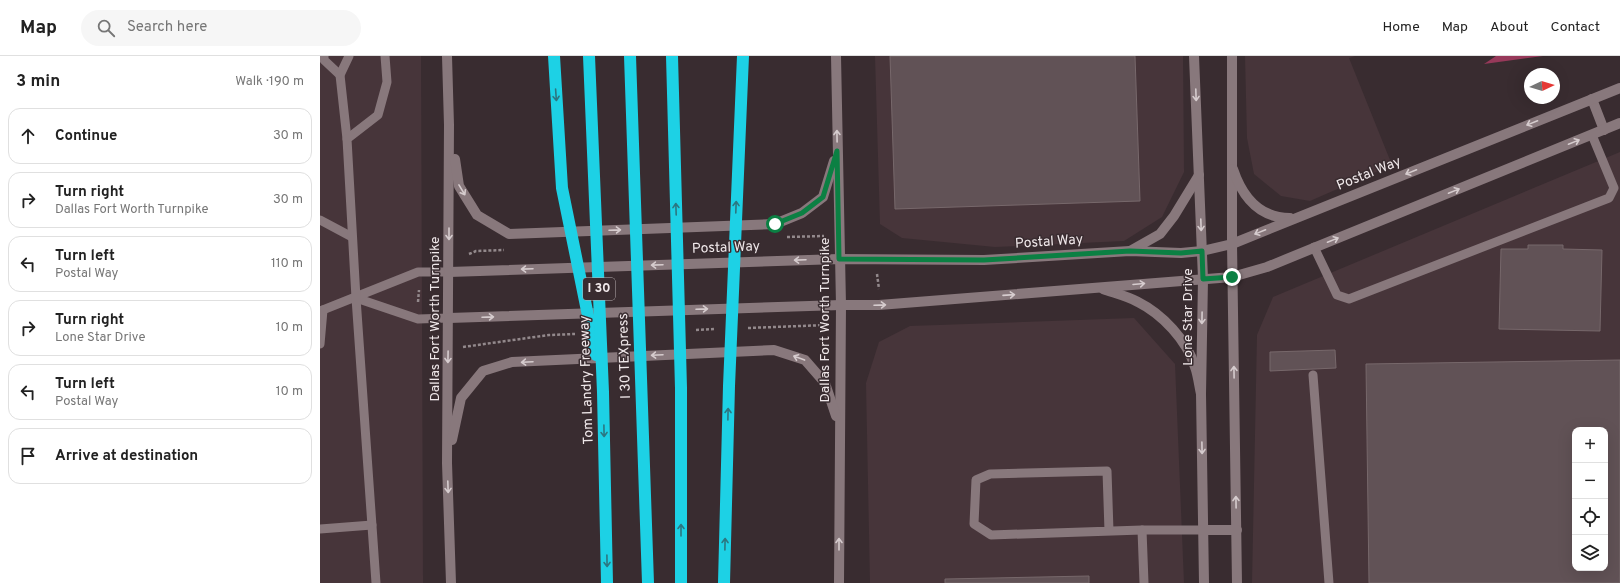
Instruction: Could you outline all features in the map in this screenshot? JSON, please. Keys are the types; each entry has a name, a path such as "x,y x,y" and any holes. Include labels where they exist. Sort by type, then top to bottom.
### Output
{"highway":[{"path":"554,56 562,188 603,392"},
{"name":"Tom Landry Freeway","path":"589,56 603,392 607,583"},
{"name":"I 30 TEXpress","path":"630,56 648,583"},
{"path":"672,56 681,388 681,583"},
{"path":"724,583 729,386 743,56"}],"street":[{"name":"Dallas Fort Worth Turnpike","path":"447,56 450,125 447,463 451,583"},
{"name":"Dallas Fort Worth Turnpike","path":"836,56 840,305 839,583"},
{"name":"Lone Star Drive","path":"1194,56 1203,279 1201,394 1204,583"},
{"path":"1232,56 1232,277 1238,583"},
{"name":"Postal Way","path":"449,272 839,259 984,260 1130,251 1181,253 1202,251 1232,244 1620,88"},
{"path":"1592,99 1604,130"},
{"path":"449,318 840,305 880,305 1232,277 1267,267 1620,123"},
{"path":"450,125 459,186 477,214 509,234 775,224 802,213 823,197 837,151"},
{"path":"1233,168 1238,184 1255,206 1278,218 1296,218"},
{"path":"1130,251 1160,234 1174,216 1199,175"},
{"path":"1099,288 1136,301 1152,310 1164,320 1180,339 1194,365 1201,394"},
{"path":"447,463 461,398 484,371 512,362 774,350 806,360 825,382 839,425"},
{"path":"1203,530 1237,530"}],"lane":[{"path":"349,56 340,75 347,139 352,238 376,583"},
{"path":"347,139 366,126 378,115 387,82 385,56"},
{"path":"322,59 340,75"},
{"path":"1314,247 1337,295 1350,299 1609,198 1614,188 1592,135"},
{"path":"320,220 352,238"},
{"path":"320,344 321,310 356,298 418,272 449,272"},
{"path":"356,298 418,319 449,318"},
{"path":"1313,375 1329,583"},
{"path":"1109,531 1107,471 990,474 976,480 974,524 991,535 1142,530 1203,530"},
{"path":"320,529 372,525"},
{"path":"1142,530 1144,583"}],"path":[{"path":"877,270 879,292"},
{"path":"418,302 419,290"}],"shaded area":[{"path":"320,56 421,56 423,583 320,583"},
{"path":"875,56 1183,56 1184,172 1162,217 1124,241 995,247 902,238 880,224"},
{"path":"1245,56 1355,56 1349,58 1392,165 1310,201 1281,196 1254,174 1247,138"},
{"path":"1496,56 1543,56 1484,64"},
{"path":"1620,152 1620,583 1252,583 1257,335 1273,297"},
{"path":"1134,318 1175,364 1184,583 870,583 866,383 879,342 910,326"}],"building":[{"path":"890,56 1135,56 1140,201 895,209"},
{"path":"1528,245 1563,245 1563,249 1602,250 1600,331 1499,329 1501,249 1528,249"},
{"path":"1335,350 1336,368 1270,371 1270,352"},
{"path":"1620,360 1620,583 1369,583 1366,364"},
{"path":"1089,576 1089,583 945,583 945,579"}],"route":[{"path":"775,224 802,213 823,197 837,151 839,259 876,258 984,260 1130,251 1181,253 1202,251 1203,279 1232,277"}]}
